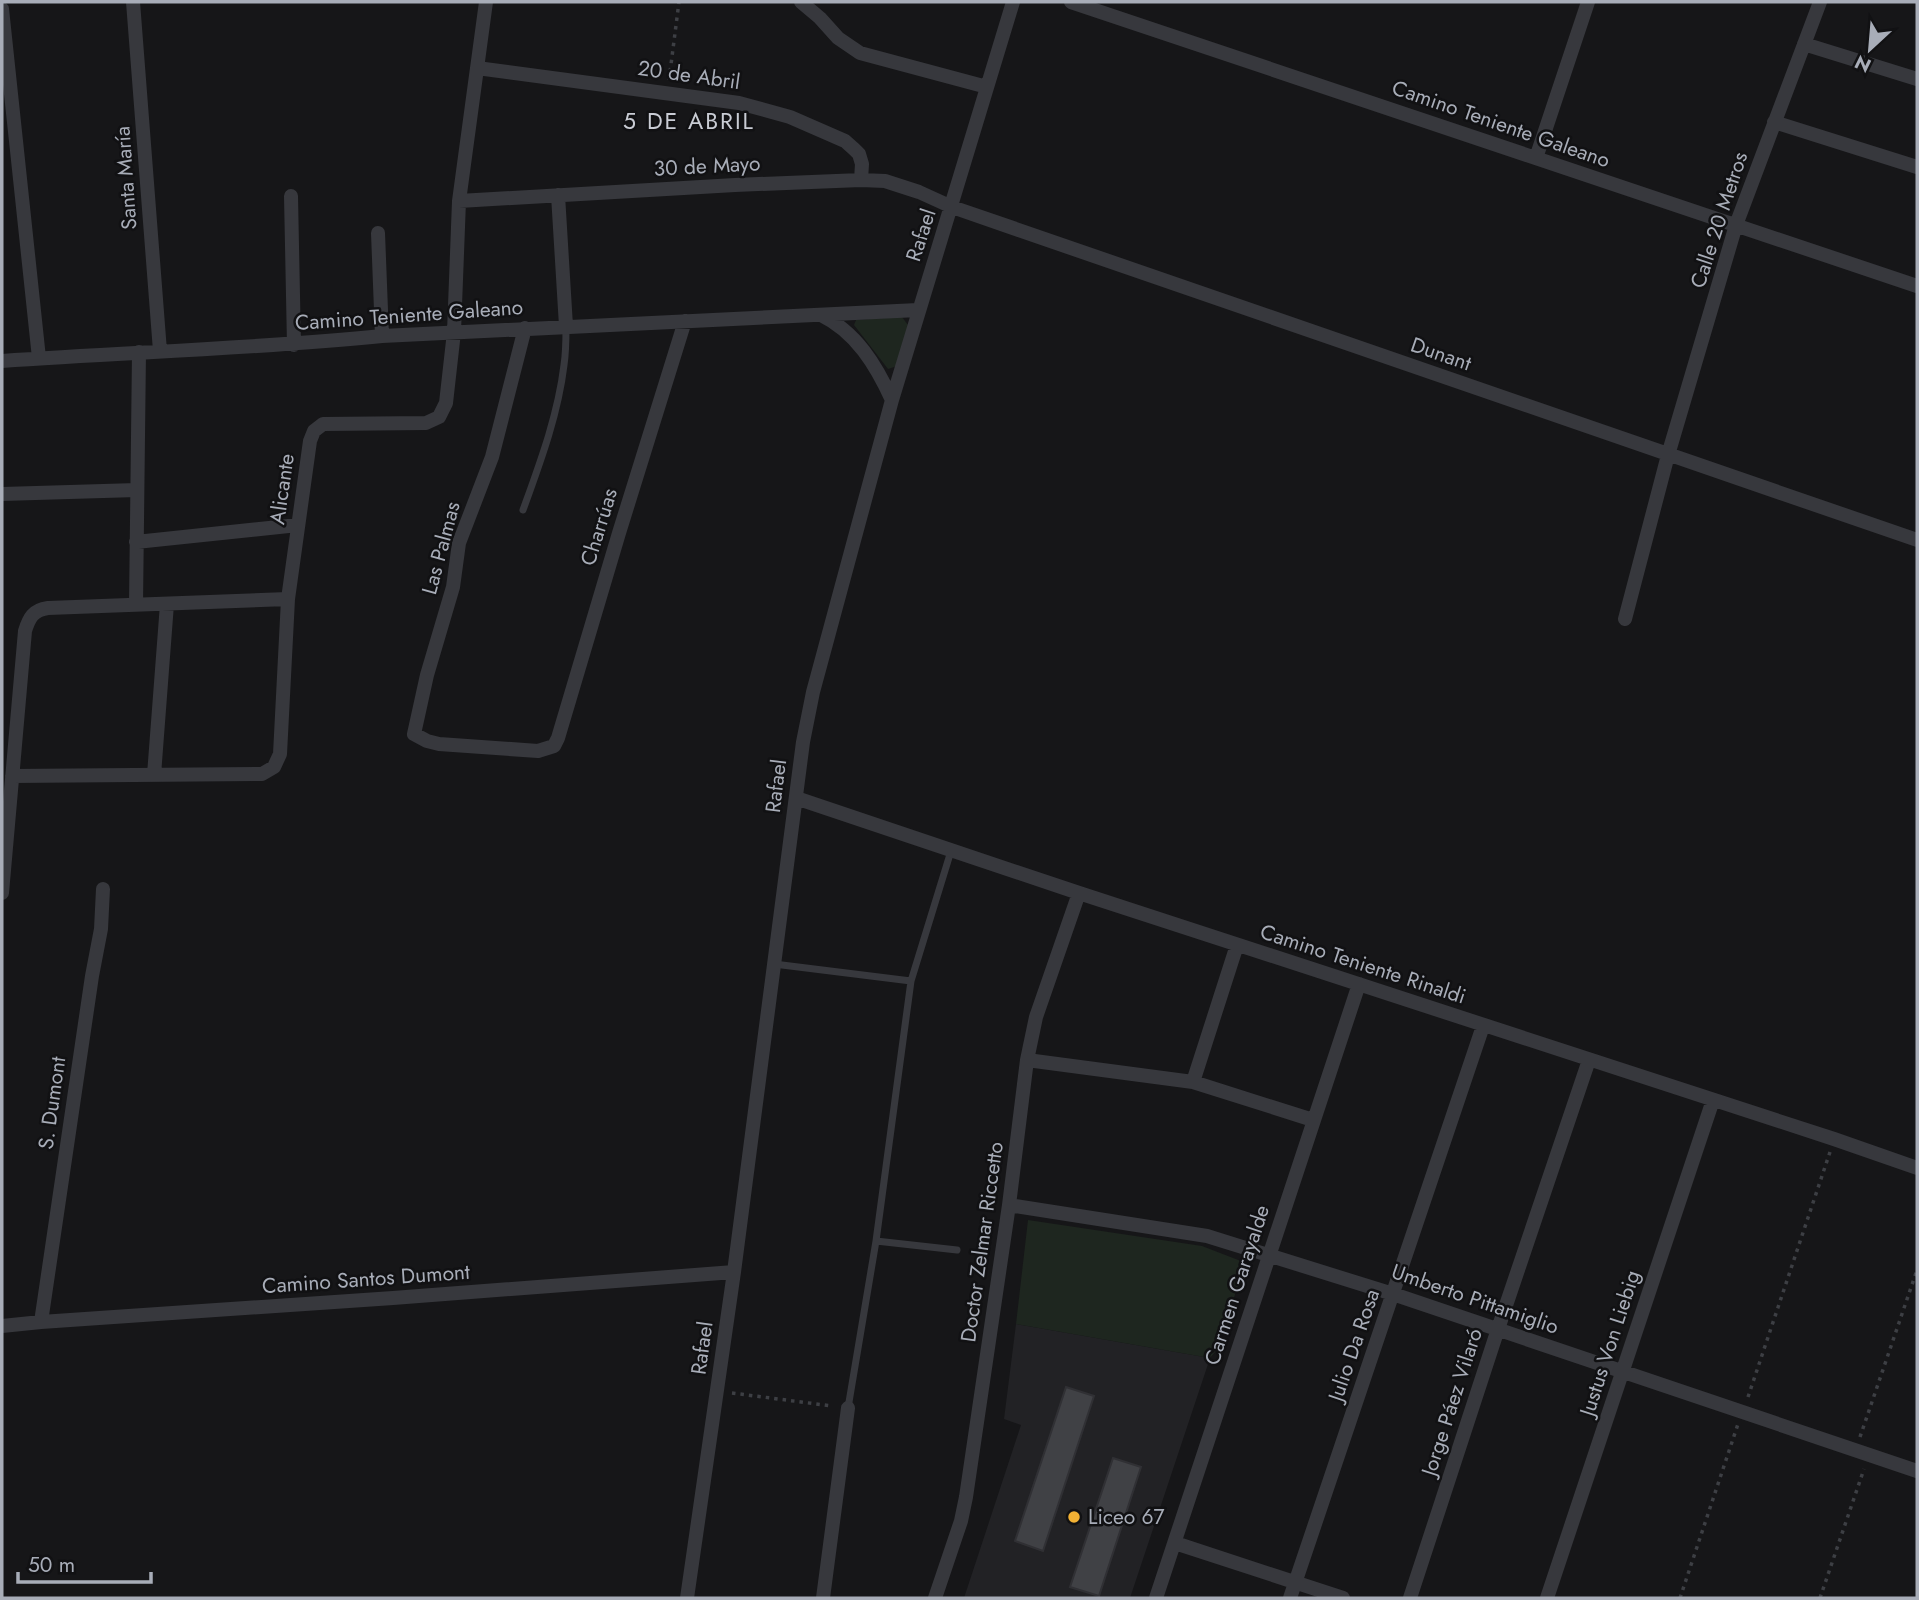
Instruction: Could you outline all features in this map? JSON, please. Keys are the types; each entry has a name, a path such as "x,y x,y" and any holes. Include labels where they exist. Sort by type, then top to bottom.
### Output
{"street":[{"name":"Santa María","path":"133,2 160,351"},
{"path":"454,332 459,201 486,2"},
{"path":"801,2 838,38 860,53 987,88"},
{"name":"Rafael","path":"687,1598 734,1272 803,742 813,692 918,310 1013,2"},
{"name":"Camino Teniente Galeano","path":"1071,2 1917,286"},
{"path":"1536,158 1588,2"},
{"name":"Calle 20 Metros","path":"1625,619 1668,455 1736,225 1820,2"},
{"path":"2,9 8,127 39,358"},
{"path":"1804,44 1917,79"},
{"name":"20 de Abril","path":"477,68 739,103 790,117 845,141 859,154 862,164 861,180"},
{"path":"1774,122 1917,167"},
{"name":"30 de Mayo","path":"459,201 861,180 885,181 952,206"},
{"path":"558,195 566,326"},
{"path":"291,196 294,345"},
{"name":"Dunant","path":"952,206 1917,540"},
{"path":"378,233 382,336"},
{"name":"Camino Teniente Galeano","path":"2,361 294,345 382,336 525,328 918,310"},
{"path":"820,314 849,333 881,375 892,400"},
{"name":"Charrúas","path":"419,737 439,744 488,748 538,751 554,746 685,321"},
{"name":"Las Palmas","path":"419,737 414,734 416,719 453,587 460,543 492,457 525,328"},
{"name":"Alicante","path":"154,775 262,774 274,767 281,754 288,599 310,441 314,431 323,424 426,423 439,417 446,403 454,332"},
{"path":"136,605 139,352"},
{"path":"2,494 137,489"},
{"path":"136,542 298,525"},
{"path":"2,894 25,631 28,620 34,613 47,608 288,599"},
{"path":"12,776 154,775 167,604"},
{"name":"Camino Teniente Rinaldi","path":"796,798 1917,1168"},
{"name":"S. Dumont","path":"41,1322 101,929 103,889"},
{"name":"Doctor Zelmar Riccetto","path":"935,1598 961,1521 966,1497 1009,1205 1027,1060 1036,1017 1079,893"},
{"path":"1193,1082 1237,945"},
{"name":"Carmen Garayalde","path":"1156,1598 1359,984"},
{"name":"Julio Da Rosa","path":"1290,1598 1483,1026"},
{"path":"1027,1060 1193,1082 1313,1120"},
{"name":"Jorge Páez Vilaró","path":"1410,1598 1589,1060"},
{"name":"Justus Von Liebig","path":"1547,1598 1713,1100"},
{"name":"Umberto Pittamiglio","path":"1009,1205 1207,1236 1269,1254 1917,1471"},
{"name":"Camino Santos Dumont","path":"2,1326 734,1272"},
{"path":"823,1598 848,1408"},
{"path":"1175,1543 1343,1598"}],"lane":[{"path":"523,510 556,406 564,364 566,326"},
{"path":"848,1408 876,1241 911,981 951,851"},
{"path":"774,964 911,981"},
{"path":"876,1241 957,1250"}],"path":[{"path":"668,92 679,2"},
{"path":"1680,1598 1834,1139"},
{"path":"1820,1598 1917,1270"},
{"path":"717,1391 848,1408"}],"shaded area":[{"path":"902,317 908,325 897,366 888,369 854,325 856,320"},
{"path":"1028,1220 1202,1246 1246,1263 1215,1352 1210,1358 1016,1324"},
{"name":"Liceo 67","path":"1016,1324 1210,1358 1130,1598 964,1598 1021,1425 1004,1419"}],"building":[{"path":"1066,1387 1094,1396 1043,1551 1015,1541"},
{"path":"1113,1458 1141,1467 1099,1596 1070,1587"}],"place":[{"name":"Liceo 67","path":"1074,1517"}],"district":[{"name":"5 DE ABRIL","path":"689,121"}]}
